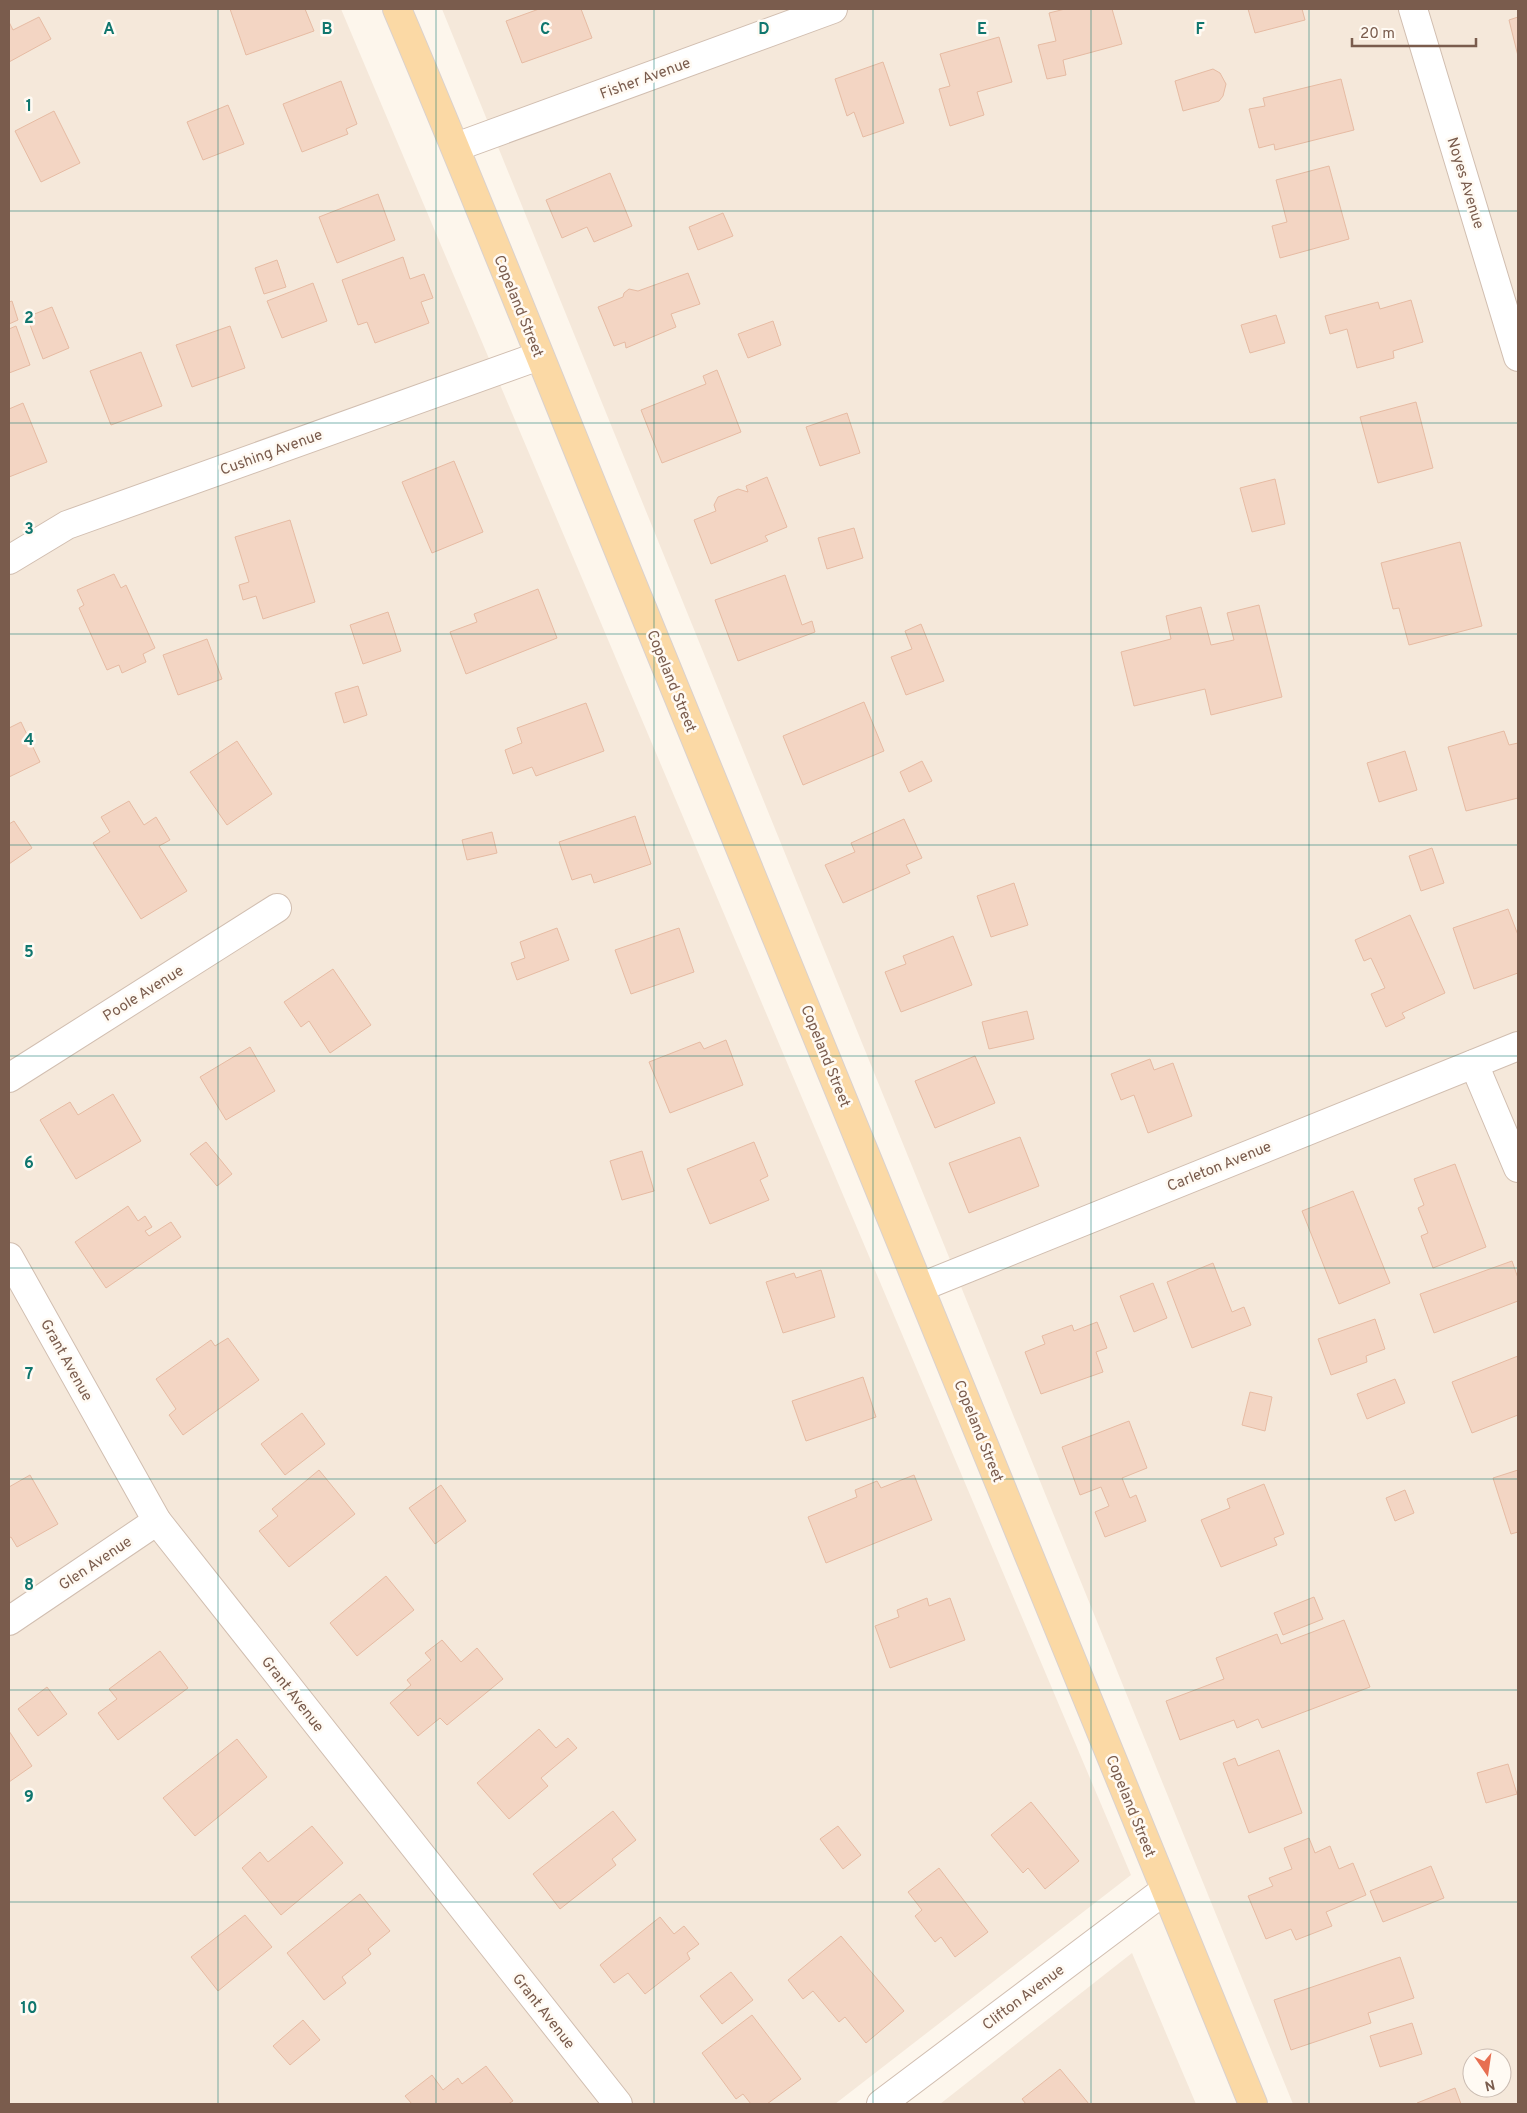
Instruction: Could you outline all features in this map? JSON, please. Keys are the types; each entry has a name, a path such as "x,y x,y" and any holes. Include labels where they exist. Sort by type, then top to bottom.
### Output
{"main road":[{"name":"Copeland Street","path":"397,9 456,148 539,356 921,1287 1253,2104"}],"street":[{"name":"Fisher Avenue","path":"456,148 834,9"},
{"name":"Noyes Avenue","path":"1413,9 1518,357"},
{"name":"Cushing Avenue","path":"9,560 67,525 539,356"},
{"name":"Poole Avenue","path":"9,1078 277,908"},
{"name":"Carleton Avenue","path":"921,1287 1518,1046"},
{"path":"1474,1064 1518,1168"},
{"name":"Grant Avenue","path":"9,1256 157,1521 618,2104"},
{"name":"Glen Avenue","path":"9,1620 157,1521"},
{"name":"Clifton Avenue","path":"881,2104 1165,1890"}],"shaded area":[{"path":"9,9 341,9 1131,1875 835,2104 9,2104"},
{"path":"442,9 1518,9 1518,2104 1293,2104"},
{"path":"1132,1953 1196,2104 940,2104"}],"building":[{"path":"230,9 305,9 314,31 246,55"},
{"path":"539,9 581,9 592,38 522,63 506,21"},
{"path":"1065,9 1112,9 1122,44 1063,60 1066,75 1047,79 1038,45 1056,41 1049,13"},
{"path":"1248,9 1302,9 1305,20 1255,33"},
{"path":"39,17 51,39 9,62 9,22 13,30"},
{"path":"1518,17 1518,56 1509,20"},
{"path":"999,37 1012,82 977,92 984,115 950,126 939,89 950,86 940,54"},
{"path":"883,62 904,123 863,137 854,112 847,116 835,79"},
{"path":"1213,69 1220,73 1226,84 1223,96 1219,101 1183,111 1175,81"},
{"path":"1341,79 1354,130 1275,150 1274,144 1259,148 1249,109 1265,106 1263,98"},
{"path":"341,81 357,124 346,129 348,134 302,152 283,104"},
{"path":"228,105 244,144 203,160 187,122"},
{"path":"54,111 80,163 41,182 15,131"},
{"path":"1329,166 1349,239 1280,258 1272,226 1287,222 1276,180"},
{"path":"610,173 632,226 594,242 587,227 562,238 546,200"},
{"path":"378,194 395,240 337,263 319,217"},
{"path":"723,213 733,236 698,250 689,227"},
{"path":"403,257 410,279 424,274 433,298 421,302 429,323 375,343 367,322 358,325 342,280"},
{"path":"277,260 286,287 264,294 255,268"},
{"path":"688,273 700,304 671,314 676,327 626,348 625,342 614,346 598,307 623,297 624,293 629,289 638,291"},
{"path":"313,283 327,321 282,338 267,301"},
{"path":"1411,300 1423,342 1393,351 1394,358 1357,368 1347,329 1330,334 1325,316 1378,302 1380,309"},
{"path":"12,301 18,320 9,324 9,302"},
{"path":"52,307 69,348 43,359 27,317"},
{"path":"1276,315 1285,343 1250,353 1241,325"},
{"path":"773,321 781,345 748,358 738,334"},
{"path":"16,326 30,365 9,373 9,329"},
{"path":"230,326 245,368 192,387 176,345"},
{"path":"141,352 162,406 111,425 90,371"},
{"path":"717,370 741,432 662,463 641,410 706,384 703,376"},
{"path":"1416,402 1433,468 1378,483 1360,417"},
{"path":"23,403 47,462 9,477 9,409"},
{"path":"847,413 860,453 820,466 806,427"},
{"path":"454,461 483,532 432,553 402,482"},
{"path":"767,477 787,527 765,536 768,541 711,564 694,520 716,511 714,505 718,497 738,489 748,492 746,486"},
{"path":"1275,479 1285,524 1252,532 1240,488"},
{"path":"290,520 315,602 263,619 256,596 243,600 239,585 249,582 235,537"},
{"path":"854,528 863,558 827,569 818,538"},
{"path":"1460,542 1482,626 1409,645 1399,608 1393,609 1381,563"},
{"path":"114,574 121,588 126,585 155,648 143,654 146,662 122,673 119,665 107,670 79,608 84,605 77,590"},
{"path":"785,575 802,625 812,621 815,632 738,661 715,600"},
{"path":"538,589 557,638 466,674 450,632 477,622 474,614"},
{"path":"1259,605 1282,697 1211,715 1205,689 1134,706 1121,652 1171,639 1166,616 1201,607 1211,645 1234,640 1227,613"},
{"path":"388,612 401,651 363,664 350,625"},
{"path":"921,624 944,681 906,695 891,657 912,649 905,631"},
{"path":"207,639 222,679 178,695 163,655"},
{"path":"358,686 367,715 344,723 335,693"},
{"path":"864,702 884,751 803,785 783,736"},
{"path":"586,703 604,751 536,776 532,767 513,774 505,750 522,743 517,728"},
{"path":"21,722 40,762 9,777 9,728"},
{"path":"1504,731 1509,745 1518,743 1518,798 1466,811 1448,747"},
{"path":"237,741 272,794 227,825 190,772"},
{"path":"1405,751 1417,790 1379,802 1367,763"},
{"path":"922,761 932,781 909,792 900,772"},
{"path":"129,801 144,825 156,817 170,840 159,846 187,891 141,919 93,843 110,832 101,817"},
{"path":"635,816 651,864 594,883 591,874 572,880 559,842"},
{"path":"904,819 922,858 906,865 910,873 843,903 825,865 855,852 851,843"},
{"path":"14,821 32,848 9,864 9,824"},
{"path":"492,832 497,853 467,860 462,840"},
{"path":"1432,848 1444,883 1421,891 1409,856"},
{"path":"1014,883 1028,925 991,937 977,896"},
{"path":"1508,909 1518,935 1518,973 1474,989 1453,928"},
{"path":"1410,915 1445,993 1402,1013 1405,1018 1386,1027 1371,994 1385,988 1371,958 1364,961 1355,940"},
{"path":"557,928 569,960 517,980 511,963 525,958 520,942"},
{"path":"679,928 694,972 631,994 615,950"},
{"path":"953,936 972,985 901,1012 885,972 906,964 903,956"},
{"path":"333,969 371,1025 330,1053 309,1021 301,1027 284,1002"},
{"path":"1027,1011 1034,1039 989,1049 982,1022"},
{"path":"726,1040 743,1085 670,1113 649,1062 700,1042 704,1049"},
{"path":"250,1047 275,1091 226,1120 200,1077"},
{"path":"975,1056 995,1103 935,1128 915,1081"},
{"path":"1150,1059 1154,1070 1173,1063 1192,1116 1148,1133 1134,1095 1121,1100 1111,1074"},
{"path":"113,1094 141,1141 76,1179 40,1120 70,1102 78,1115"},
{"path":"1020,1137 1039,1186 969,1213 949,1163"},
{"path":"206,1142 232,1174 217,1186 190,1154"},
{"path":"754,1142 768,1176 760,1180 769,1200 710,1224 687,1169"},
{"path":"642,1151 654,1191 622,1200 610,1161"},
{"path":"1455,1164 1486,1247 1433,1268 1421,1236 1428,1233 1418,1208 1424,1205 1414,1179"},
{"path":"1353,1191 1390,1283 1339,1304 1302,1211"},
{"path":"128,1206 138,1221 145,1216 152,1227 145,1231 149,1236 171,1222 181,1237 106,1288 75,1242"},
{"path":"1512,1261 1518,1278 1518,1301 1434,1333 1420,1294"},
{"path":"1213,1263 1232,1312 1244,1307 1251,1325 1192,1348 1167,1282"},
{"path":"821,1270 835,1317 783,1333 766,1282 794,1273 796,1278"},
{"path":"1153,1283 1167,1318 1134,1332 1120,1296"},
{"path":"1375,1319 1385,1349 1366,1356 1367,1362 1331,1375 1318,1339"},
{"path":"1097,1322 1107,1348 1096,1352 1103,1372 1041,1394 1025,1352 1045,1344 1042,1336 1072,1325 1074,1331"},
{"path":"228,1338 259,1380 183,1435 169,1415 176,1409 156,1379 211,1340 215,1346"},
{"path":"1518,1356 1518,1415 1472,1433 1452,1382"},
{"path":"863,1377 876,1417 806,1441 792,1401"},
{"path":"1395,1379 1405,1403 1367,1419 1357,1394"},
{"path":"1250,1392 1272,1397 1265,1431 1242,1425"},
{"path":"302,1413 325,1444 285,1475 261,1444"},
{"path":"1129,1421 1147,1468 1122,1478 1130,1498 1136,1495 1146,1521 1105,1537 1095,1512 1109,1506 1101,1487 1080,1495 1062,1447"},
{"path":"319,1470 355,1514 289,1567 259,1531 278,1516 272,1509"},
{"path":"1518,1470 1518,1532 1511,1534 1493,1478"},
{"path":"30,1475 58,1524 17,1547 11,1537 9,1538 9,1487"},
{"path":"914,1475 932,1520 826,1563 808,1517 857,1497 855,1490 877,1481 881,1488"},
{"path":"1264,1484 1284,1534 1274,1538 1277,1545 1221,1567 1201,1520 1230,1508 1227,1499"},
{"path":"441,1485 466,1521 435,1544 409,1508"},
{"path":"1405,1490 1414,1513 1395,1521 1386,1498"},
{"path":"386,1576 414,1610 357,1656 330,1623"},
{"path":"1314,1597 1323,1619 1283,1635 1274,1613"},
{"path":"927,1598 929,1606 950,1598 965,1640 890,1668 875,1626 899,1617 897,1610"},
{"path":"1344,1620 1370,1687 1262,1728 1258,1719 1237,1728 1234,1720 1180,1740 1166,1701 1224,1679 1216,1658 1277,1634 1281,1644"},
{"path":"442,1640 461,1662 477,1648 503,1679 447,1725 440,1718 418,1736 390,1703 411,1685 407,1680 431,1660 425,1653"},
{"path":"160,1651 188,1688 118,1740 98,1713 117,1699 109,1689"},
{"path":"47,1687 67,1714 38,1736 18,1709"},
{"path":"539,1729 556,1748 568,1738 577,1748 541,1778 548,1786 509,1819 477,1783"},
{"path":"9,1731 32,1766 9,1782"},
{"path":"237,1739 267,1777 195,1836 163,1798"},
{"path":"1279,1750 1302,1813 1249,1833 1223,1763 1235,1758 1238,1766"},
{"path":"1508,1764 1517,1794 1486,1803 1477,1773"},
{"path":"1031,1802 1079,1861 1045,1889 1028,1868 1023,1873 991,1835"},
{"path":"613,1811 636,1840 612,1859 616,1865 560,1909 533,1874"},
{"path":"312,1826 343,1863 281,1915 242,1868 260,1852 268,1862"},
{"path":"838,1826 861,1855 843,1869 820,1839"},
{"path":"1309,1838 1315,1853 1330,1846 1339,1869 1353,1863 1366,1895 1326,1912 1332,1926 1296,1940 1291,1929 1266,1939 1248,1896 1273,1886 1269,1878 1292,1869 1284,1848"},
{"path":"1431,1866 1444,1898 1383,1922 1370,1891"},
{"path":"939,1868 988,1932 955,1957 941,1937 935,1942 915,1916 922,1910 908,1892"},
{"path":"360,1894 390,1931 368,1949 371,1954 342,1977 346,1983 324,2000 287,1953"},
{"path":"245,1915 272,1947 218,1991 191,1957"},
{"path":"660,1917 674,1934 684,1926 699,1944 687,1953 690,1959 645,1994 628,1973 614,1983 600,1965"},
{"path":"841,1936 904,2011 866,2043 845,2017 839,2022 813,1991 803,1999 788,1980"},
{"path":"1400,1957 1414,1998 1368,2013 1371,2023 1291,2050 1274,2000"},
{"path":"731,1972 753,2000 722,2024 700,1996"},
{"path":"752,2015 801,2079 767,2104 751,2104 743,2094 736,2099 702,2053"},
{"path":"303,2020 320,2040 290,2065 273,2046"},
{"path":"1412,2023 1422,2054 1380,2067 1370,2036"},
{"path":"486,2066 513,2101 508,2104 412,2104 405,2096 432,2075 443,2090 458,2078 462,2084"},
{"path":"1060,2069 1089,2104 1026,2104 1022,2099"},
{"path":"1455,2088 1461,2104 1417,2103"}]}
